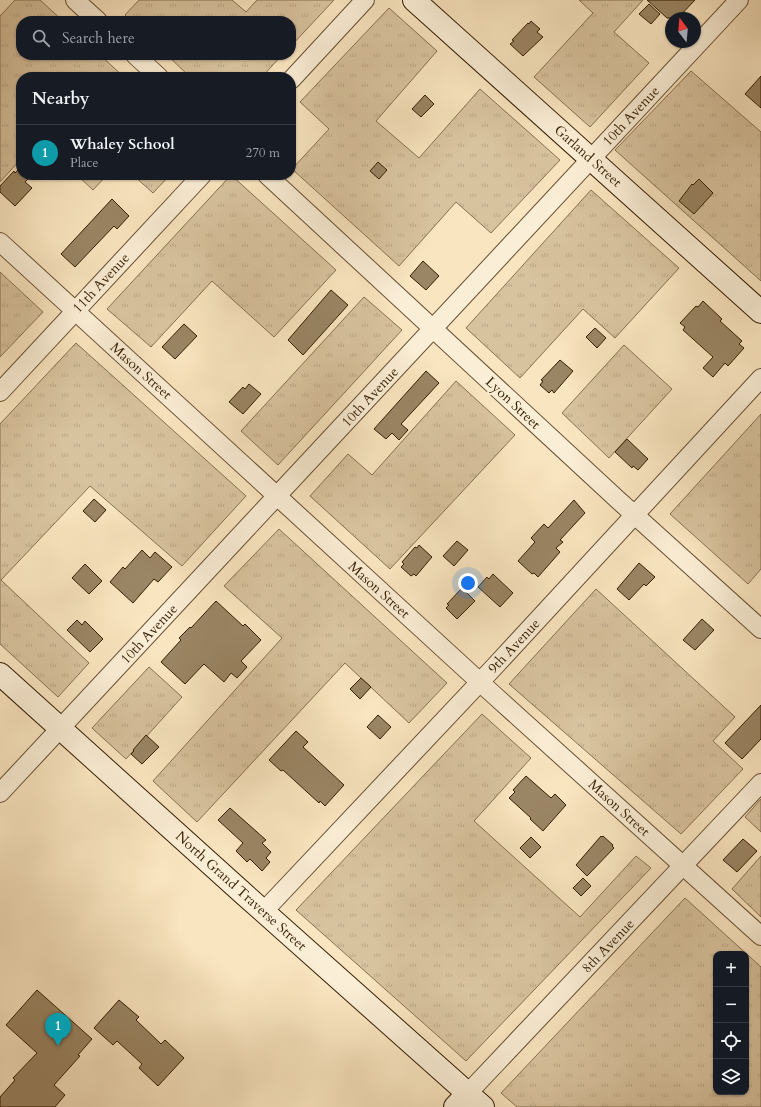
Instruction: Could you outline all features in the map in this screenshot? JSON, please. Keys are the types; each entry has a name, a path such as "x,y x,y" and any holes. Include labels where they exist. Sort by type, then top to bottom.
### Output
{"street":[{"path":"75,0 93,16"},
{"path":"296,75 366,0"},
{"name":"Garland Street","path":"414,0 761,312"},
{"name":"10th Avenue","path":"0,793 739,0"},
{"path":"140,60 154,72"},
{"name":"11th Avenue","path":"0,392 197,180"},
{"name":"Lyon Street","path":"272,180 635,515 761,629"},
{"name":"Mason Street","path":"0,242 480,683 761,936"},
{"name":"9th Avenue","path":"263,912 480,683 761,378"},
{"name":"North Grand Traverse Street","path":"0,674 263,912 469,1102"},
{"name":"8th Avenue","path":"469,1102 761,783"}],"green space":[{"path":"15,0 40,0 58,16 16,16 16,60 105,60 119,72 16,72 16,164 0,182 0,16"},
{"path":"139,0 232,0 246,12 257,0 334,0 296,41 296,16 125,15"},
{"path":"579,0 643,0 614,32 649,63 590,127 534,77 593,13"},
{"path":"389,8 437,51 376,121 419,158 480,89 560,160 491,233 456,202 399,266 296,173 296,165 329,129 300,102"},
{"path":"172,60 277,60 267,72 185,72"},
{"path":"691,71 761,132 761,281 615,150"},
{"path":"82,180 102,180 93,190"},
{"path":"139,180 165,180 153,193"},
{"path":"226,180 237,180 336,270 274,337 212,281 151,347 107,309"},
{"path":"591,190 679,268 615,338 583,309 520,378 466,328"},
{"path":"0,272 43,312 0,357"},
{"path":"364,297 402,330 278,465 241,431"},
{"path":"76,343 246,496 182,566 90,486 1,580 89,663 58,697 0,644 0,424"},
{"path":"624,345 672,389 609,458 562,413"},
{"path":"456,381 515,435 390,569 310,496 348,454 372,475"},
{"path":"761,414 761,569 748,584 670,514"},
{"path":"279,529 447,683 409,723 345,663 197,822 153,781 282,638 224,586"},
{"path":"596,589 735,717 713,741 743,769 681,834 509,684"},
{"path":"149,667 182,697 126,759 92,728"},
{"path":"482,714 531,758 474,821 580,917 636,856 651,868 466,1061 296,910"},
{"path":"761,799 761,832 745,817"},
{"path":"761,856 761,917 732,889"},
{"path":"685,898 743,951 713,951 713,1095 749,1095 749,956 761,967 761,1107 517,1107 501,1093"}],"building":[{"path":"647,0 695,0 684,12 665,12 665,16"},
{"path":"649,4 660,14 651,24 639,14"},
{"path":"531,21 540,29 537,32 543,37 523,56 510,44 514,41 512,40"},
{"path":"761,76 761,108 745,94"},
{"path":"425,95 434,104 421,117 412,109"},
{"path":"378,162 387,170 379,179 370,171"},
{"path":"14,171 15,173 16,172 16,180 27,180 25,182 32,188 15,206 0,192 0,186"},
{"path":"699,179 713,193 694,214 679,201 692,184 693,185"},
{"path":"112,199 129,216 117,229 114,226 75,267 61,254"},
{"path":"423,261 439,276 426,290 410,276"},
{"path":"331,290 348,305 303,355 288,340"},
{"path":"703,301 722,319 720,321 742,341 739,344 744,348 728,366 725,363 713,377 703,368 713,357 683,330 685,327 680,323 696,306 698,307"},
{"path":"184,324 197,336 175,359 162,347"},
{"path":"595,328 606,338 597,348 586,337"},
{"path":"560,360 573,371 554,393 552,390 549,393 540,385 543,381 541,380"},
{"path":"426,371 439,383 401,424 408,430 399,440 392,433 386,439 374,429"},
{"path":"249,384 261,394 243,414 229,402 243,387 245,389"},
{"path":"627,439 648,459 638,470 633,466 632,468 615,452"},
{"path":"94,499 106,510 95,522 83,511"},
{"path":"574,500 585,513 560,540 563,542 556,548 560,552 538,577 534,573 532,574 518,561 535,542 531,538 544,524 548,528"},
{"path":"457,541 468,550 454,566 443,556"},
{"path":"419,545 432,557 416,576 414,574 411,576 401,567 404,564 402,562 415,547 417,548"},
{"path":"142,550 150,558 155,552 172,567 158,582 154,579 133,603 110,582 123,567 125,569"},
{"path":"639,563 655,577 646,586 644,584 629,600 617,589"},
{"path":"85,564 102,581 89,594 72,578"},
{"path":"493,574 513,593 500,607 478,587 487,577 489,579"},
{"path":"462,588 475,601 457,619 446,608 449,605 447,604"},
{"path":"216,601 243,626 245,624 261,640 241,661 247,667 237,678 231,673 224,682 204,664 185,684 161,662 181,640 179,638 190,627 191,628"},
{"path":"702,619 714,630 695,650 683,640"},
{"path":"77,620 82,625 85,621 103,639 90,652 67,630"},
{"path":"361,678 371,687 360,699 350,689"},
{"path":"761,705 761,739 742,759 725,743"},
{"path":"378,715 391,727 380,739 367,727"},
{"path":"296,731 308,742 303,747 344,785 325,806 320,801 319,803 283,770 281,771 269,760"},
{"path":"146,735 159,747 142,764 131,754"},
{"path":"526,776 551,798 555,794 566,805 543,831 509,798 515,792 513,790"},
{"path":"230,808 266,840 262,843 271,852 266,858 270,862 262,871 250,859 247,862 236,851 243,843 218,820"},
{"path":"601,836 613,845 612,846 614,848 587,876 576,865"},
{"path":"531,837 541,847 530,858 520,848"},
{"path":"743,839 757,851 737,872 723,860"},
{"path":"583,878 591,886 581,896 573,888"},
{"path":"37,990 92,1039 78,1055 80,1056 54,1085 65,1095 55,1107 0,1107 0,1097 15,1080 13,1078 37,1053 6,1025"},
{"path":"119,1000 139,1017 136,1020 161,1044 165,1040 184,1058 158,1086 139,1068 142,1064 117,1041 113,1045 94,1028"}],"place":[{"name":"Whaley School","path":"58,1046"}]}
